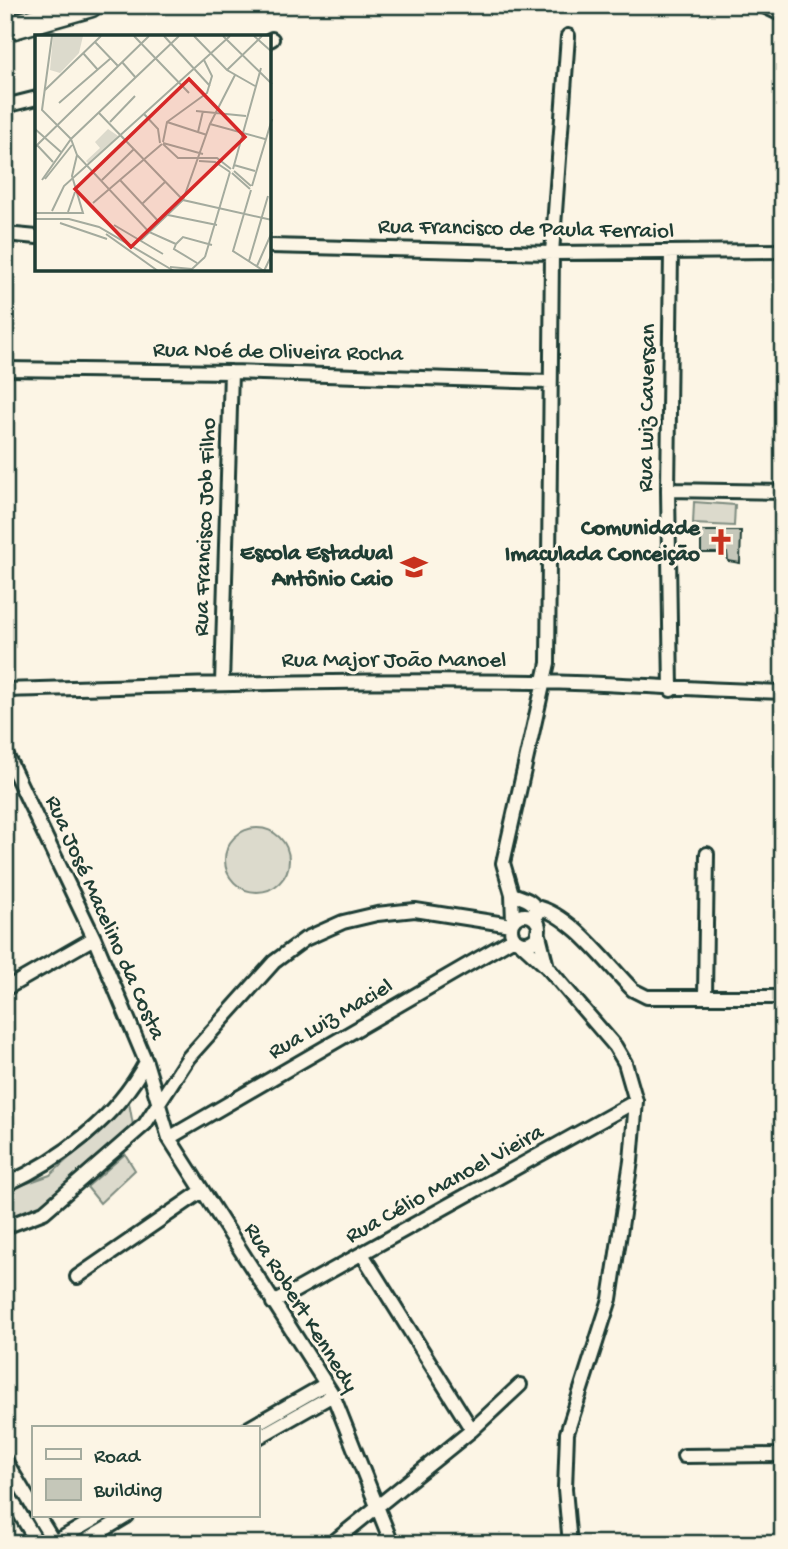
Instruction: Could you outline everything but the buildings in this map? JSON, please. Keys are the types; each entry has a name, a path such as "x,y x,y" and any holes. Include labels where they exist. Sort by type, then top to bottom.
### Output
{"highway":[{"path":"5,29 90,5"}],"street":[{"path":"762,5 783,15"},
{"path":"515,932 512,894 503,863 548,663 552,253 568,36"},
{"path":"5,106 35,98"},
{"path":"5,234 35,237"},
{"name":"Rua Francisco de Paula Ferraiol","path":"271,246 552,253 783,251"},
{"name":"Rua Luiz Caversan","path":"671,253 668,491 671,690"},
{"name":"Rua Noé de Oliveira Rocha","path":"5,369 231,372 550,382"},
{"name":"Rua Francisco Job Filho","path":"222,684 231,372"},
{"path":"668,491 783,492"},
{"name":"Rua Major João Manoel","path":"5,690 222,684 545,682 671,690 783,692"},
{"name":"Rua José Macelino da Costa","path":"5,752 94,938 146,1062 156,1104"},
{"path":"705,996 707,854"},
{"path":"512,894 536,907 548,909 567,923 633,990 647,997 783,997"},
{"path":"536,907 547,967"},
{"path":"5,1227 44,1212 145,1124 188,1058 274,961 305,939 343,922 377,914 415,910 515,932 615,1046 625,1063 636,1101 631,1161 610,1299 567,1433 565,1489 569,1544"},
{"path":"515,932 525,915 538,928"},
{"path":"538,928 567,923"},
{"name":"Rua Luiz Maciel","path":"169,1138 515,932 530,942 538,928"},
{"path":"5,989 94,938"},
{"path":"5,1185 60,1157 135,1082 146,1062"},
{"name":"Rua Célio Manoel Vieira","path":"273,1303 636,1101"},
{"name":"Rua Robert Kennedy","path":"156,1104 169,1138 330,1389 392,1544"},
{"path":"77,1278 202,1191"},
{"path":"362,1254 472,1430"},
{"path":"331,1544 472,1430 520,1385"},
{"path":"253,1426 330,1389"},
{"path":"259,1437 330,1389"},
{"path":"684,1456 783,1455"},
{"path":"5,1460 32,1505"},
{"path":"5,1489 38,1544"},
{"path":"39,1518 51,1543 96,1518"},
{"path":"80,1544 124,1518"}],"shaded area":[{"path":"694,502 735,505 734,526 693,524"},
{"path":"257,828 280,837 289,860 280,883 257,892 234,883 225,860 234,837"},
{"path":"128,1097 133,1125 105,1154 59,1195 42,1206 5,1220 5,1191 50,1175 92,1137"},
{"path":"125,1154 135,1170 100,1203 87,1187"}],"place":[{"name":"Comunidade Imaculada Conceição","path":"721,542"},
{"name":"Escola Estadual Antônio Caio","path":"414,567"}]}
